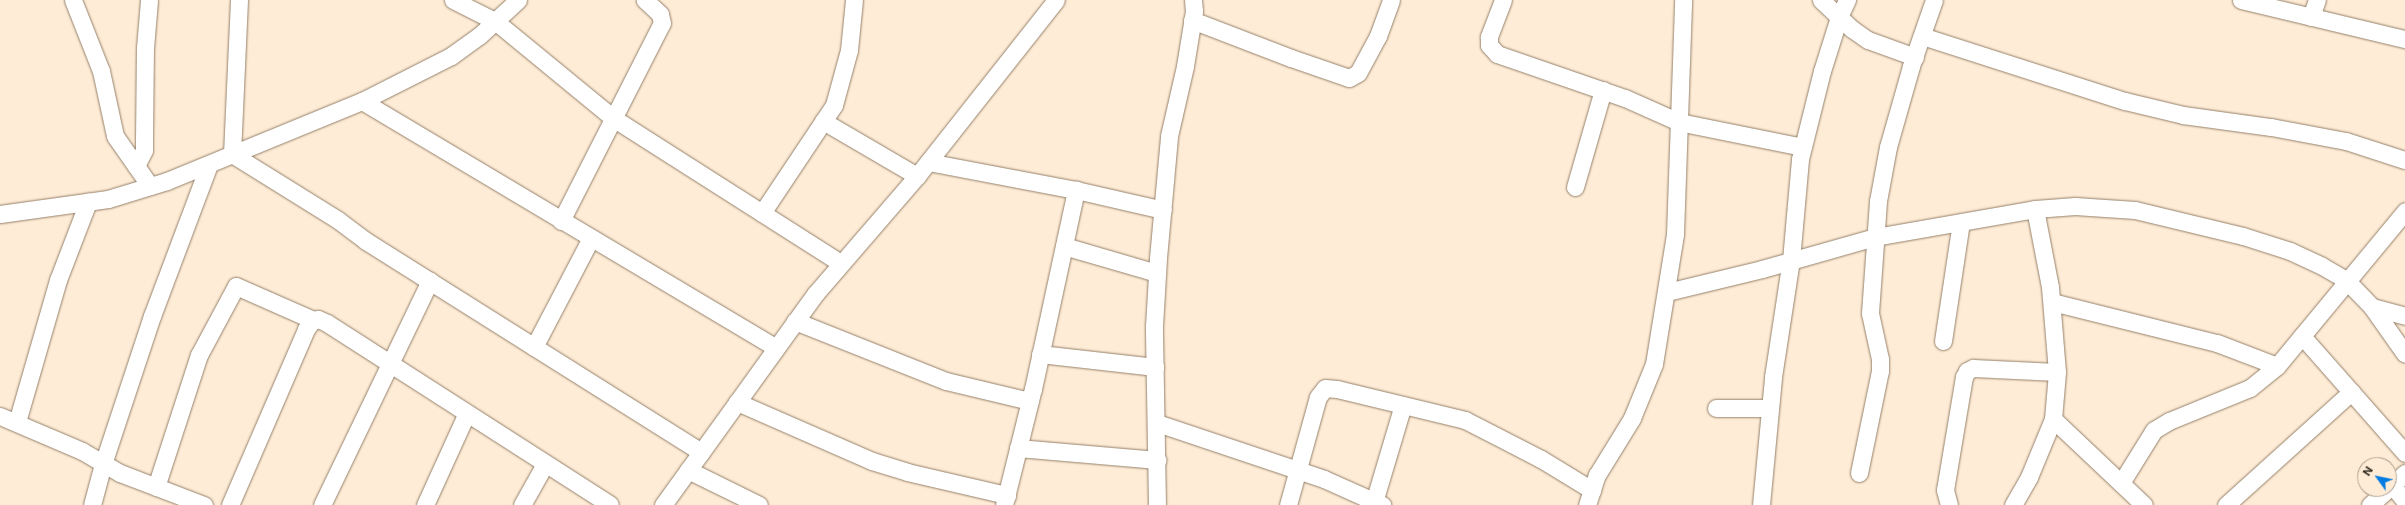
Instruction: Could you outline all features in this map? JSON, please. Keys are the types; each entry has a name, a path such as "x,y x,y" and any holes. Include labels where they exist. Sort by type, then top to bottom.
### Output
{"street":[{"path":"73,0 101,71 115,136 150,186"},
{"path":"136,166 144,150 145,48 149,0"},
{"path":"232,154 240,0"},
{"path":"453,0 495,21 614,118 842,263"},
{"path":"0,214 108,199 150,186 209,164 362,101 451,56 479,36 518,0"},
{"path":"561,221 662,23 660,14 645,0"},
{"path":"762,213 834,105 841,84 849,50 854,0"},
{"path":"663,505 795,321 842,263 917,176 1056,0"},
{"path":"1158,505 1154,326 1157,273 1169,136 1192,20 1193,0"},
{"path":"1192,20 1291,58 1349,78 1358,74 1378,36 1390,0"},
{"path":"1503,0 1490,37 1489,45 1497,54 1603,90 1679,122 1802,147"},
{"path":"1288,505 1318,397 1325,388 1337,389 1465,420 1486,429 1540,459 1589,498 1597,475 1632,418 1654,364 1667,292 1674,234 1683,0"},
{"path":"1821,0 1839,17 1868,40 1915,57"},
{"path":"1761,505 1770,408 1791,260 1802,147 1820,79 1839,17 1847,0"},
{"path":"1859,473 1880,371 1880,359 1870,313 1878,201 1888,147 1934,0"},
{"path":"2241,0 2405,39"},
{"path":"2312,17 2317,0"},
{"path":"1922,36 2124,101 2183,115 2270,126 2346,141 2405,160"},
{"path":"1575,187 1603,90"},
{"path":"362,101 776,348"},
{"path":"823,121 917,176"},
{"path":"232,154 338,220 366,241 701,452"},
{"path":"928,162 1076,190 1163,210"},
{"path":"92,505 103,464 152,316 209,164"},
{"path":"737,402 872,461 1006,500 1030,401 1076,190"},
{"path":"17,422 58,280 88,202"},
{"path":"1667,292 1875,237 1960,222 2035,209 2075,206 2135,210 2243,236 2290,251 2322,266 2346,280 2372,307 2405,354"},
{"path":"2013,505 2029,477 2053,419 2057,372 2052,302 2035,209"},
{"path":"2121,483 2154,430 2169,421 2250,388 2277,366 2346,280 2405,211"},
{"path":"1943,340 1960,222"},
{"path":"534,347 591,238"},
{"path":"1064,246 1157,273"},
{"path":"322,505 389,362 430,281"},
{"path":"156,487 199,355 236,286 313,320 318,319 327,323 610,505"},
{"path":"2052,302 2217,343 2277,366"},
{"path":"2372,307 2405,316"},
{"path":"230,505 306,329 313,320"},
{"path":"795,321 946,381 1030,401"},
{"path":"2302,336 2405,453"},
{"path":"1040,354 1155,367"},
{"path":"1949,505 1945,490 1964,378 1967,371 1973,368 2057,372"},
{"path":"2226,505 2351,392"},
{"path":"1157,423 1298,470 1378,503 1404,405"},
{"path":"1716,408 1770,408"},
{"path":"425,505 467,413"},
{"path":"0,416 82,451 120,473 204,505"},
{"path":"2053,419 2144,505"},
{"path":"1018,448 1157,460"},
{"path":"522,505 545,464"},
{"path":"688,470 759,505"},
{"path":"2397,480 2405,473"},
{"path":"2397,494 2405,501"},
{"path":"2370,505 2379,497"}]}
